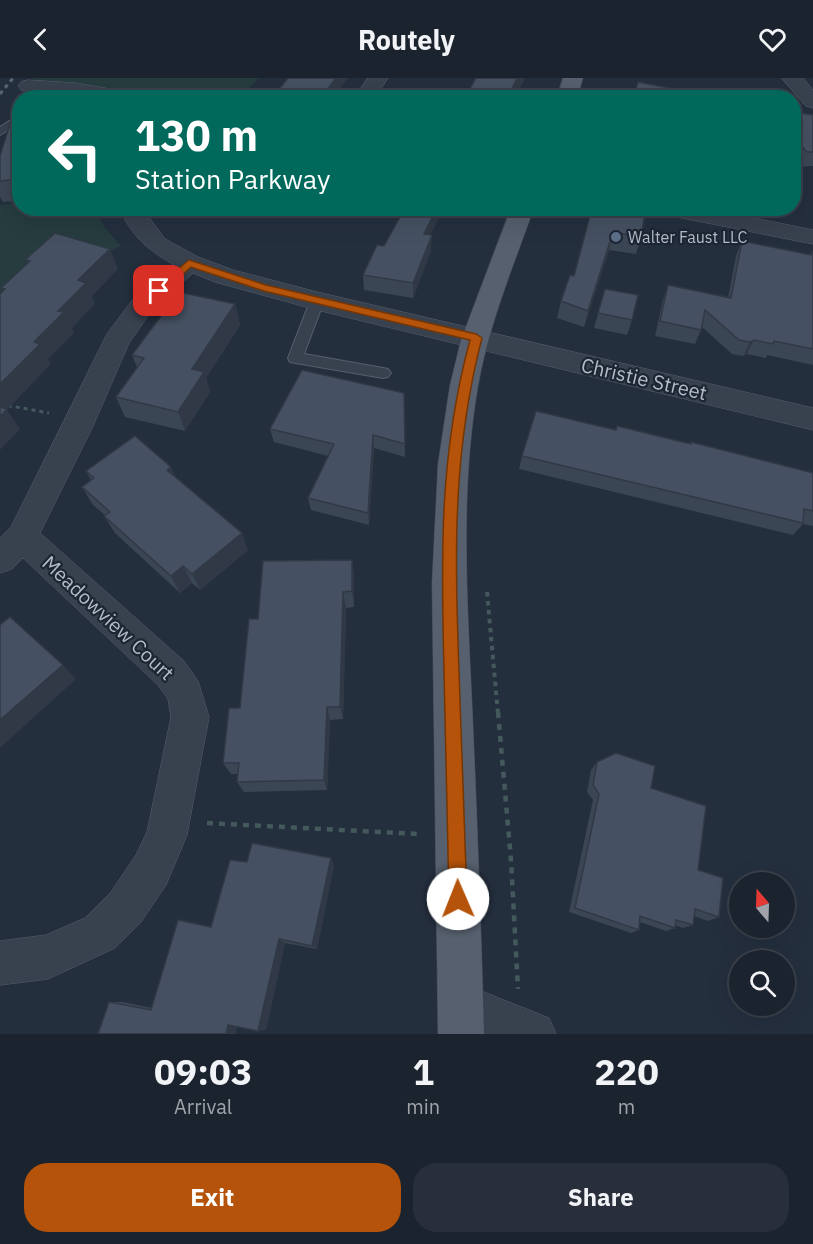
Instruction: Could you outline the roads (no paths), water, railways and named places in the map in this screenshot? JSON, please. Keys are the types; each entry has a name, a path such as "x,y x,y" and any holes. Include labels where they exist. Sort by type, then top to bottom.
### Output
{"main road":[{"path":"461,1020 448,548 452,465 464,385 476,338 490,292 520,216"}],"street":[{"path":"792,78 813,102"},
{"path":"28,86 92,90"},
{"name":"Christie Street","path":"134,216 156,244 189,263 264,288 813,419"},
{"path":"707,216 813,237"},
{"name":"Meadowview Court","path":"0,963 48,957 100,933 126,907 152,870 167,835 190,717 185,693 171,673 11,548 82,416 117,341 143,304 189,263"},
{"path":"461,1020 526,1031"}],"lane":[{"path":"317,301 295,358 383,373"}],"railway":[{"path":"0,94 13,78"}],"place":[{"name":"Walter Faust LLC","path":"616,237"}]}
